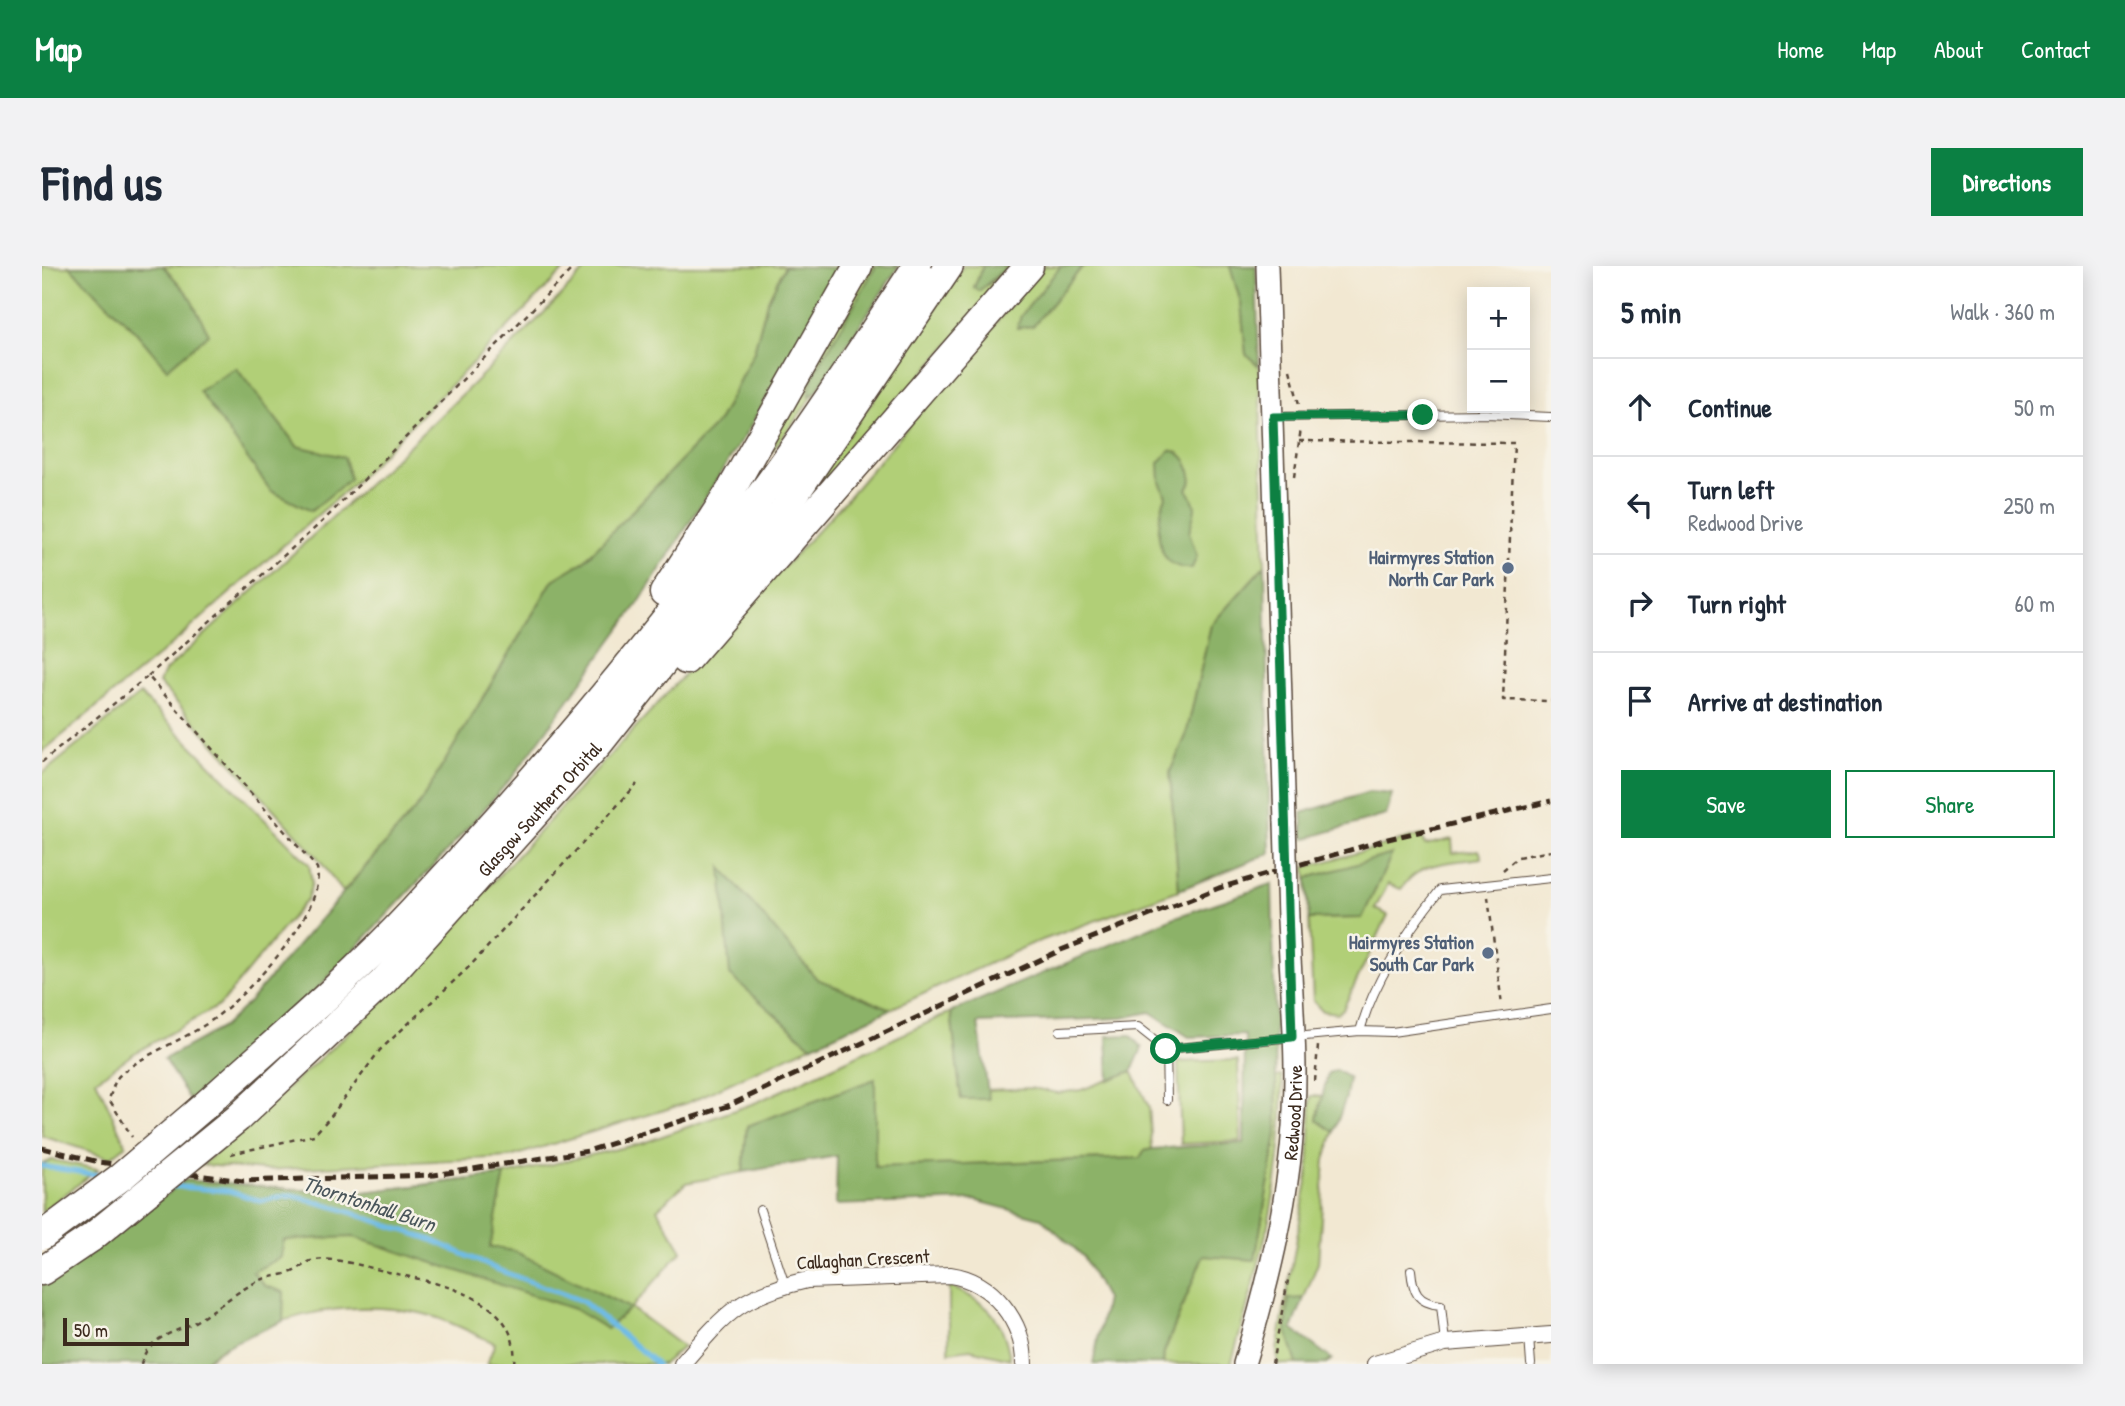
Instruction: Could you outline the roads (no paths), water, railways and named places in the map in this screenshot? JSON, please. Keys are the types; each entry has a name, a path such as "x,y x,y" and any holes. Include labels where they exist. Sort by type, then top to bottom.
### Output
{"highway":[{"path":"582,718 731,490 858,266"},
{"name":"Glasgow Southern Orbital","path":"42,1236 121,1177 202,1108 286,1033 412,912 582,718 681,597 776,474 917,266"},
{"name":"Glasgow Southern Orbital","path":"42,1271 91,1238 238,1118 383,982 599,743 783,510 949,266"},
{"path":"599,743 696,650 1029,266"}],"street":[{"name":"Redwood Drive","path":"1244,1364 1271,1276 1286,1191 1295,1074 1287,919 1267,266"},
{"name":"Callaghan Crescent","path":"684,1362 720,1319 754,1297 785,1285 807,1280 920,1276 968,1279 1004,1306 1022,1341 1024,1364"},
{"path":"1375,1364 1403,1360 1445,1343 1551,1335"}],"lane":[{"path":"1273,417 1486,414 1551,417"},
{"path":"1360,1031 1393,960 1420,915 1440,890 1551,878"},
{"path":"1060,1031 1138,1027 1166,1049 1360,1031 1392,1032 1551,1009"},
{"path":"1166,1049 1167,1100"},
{"path":"760,1210 785,1285"},
{"path":"1411,1270 1413,1292 1423,1302 1441,1305 1445,1343"},
{"path":"1529,1337 1531,1364"}],"waterway":[{"name":"Thorntonhall Burn","path":"42,1166 104,1176"},
{"name":"Thorntonhall Burn","path":"169,1186 230,1191 260,1201 290,1195 335,1207 432,1240 496,1269 582,1301 657,1364"}],"railway":[{"path":"42,1148 99,1162 243,1181 434,1175 588,1151 728,1106 1061,950 1219,888 1388,839 1551,801"}],"place":[{"name":"Hairmyres Station North Car Park","path":"1508,568"},
{"name":"Hairmyres Station South Car Park","path":"1488,953"}]}
